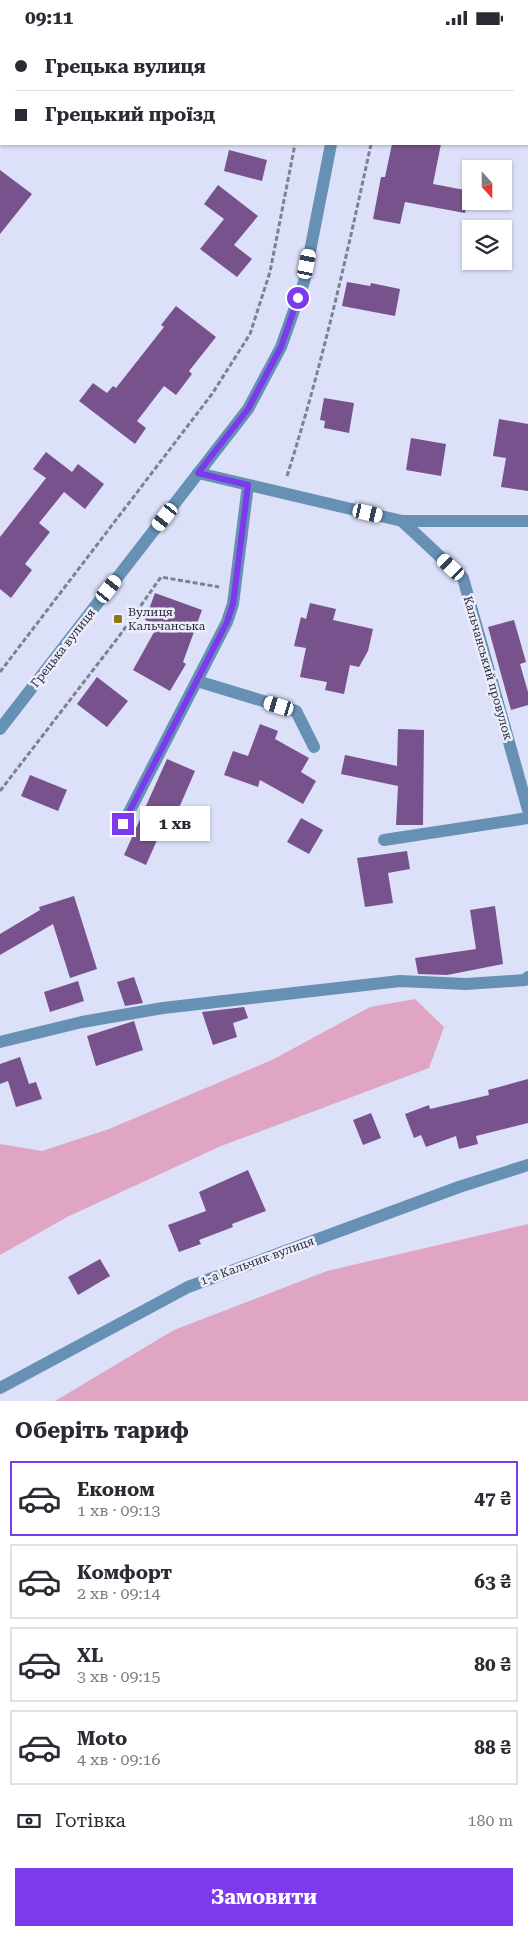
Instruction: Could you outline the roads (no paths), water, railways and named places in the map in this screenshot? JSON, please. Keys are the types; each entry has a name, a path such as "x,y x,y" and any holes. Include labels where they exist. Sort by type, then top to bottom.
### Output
{"street":[{"name":"Грецька вулиця","path":"0,729 248,409 281,347 304,282 331,145"},
{"path":"198,473 402,521 528,521"},
{"path":"123,824 227,622 234,590 248,485"},
{"name":"Кальчанський провулок","path":"402,521 463,578 528,810"},
{"path":"197,681 296,711 314,747"},
{"path":"384,841 528,818"},
{"path":"0,1042 82,1022 163,1008 400,981 466,984 524,980 528,977"},
{"name":"1-а Кальчик вулиця","path":"0,1389 188,1287 459,1187 528,1165"}],"place":[{"name":"Вулиця Кальчанська","path":"118,619"}]}
